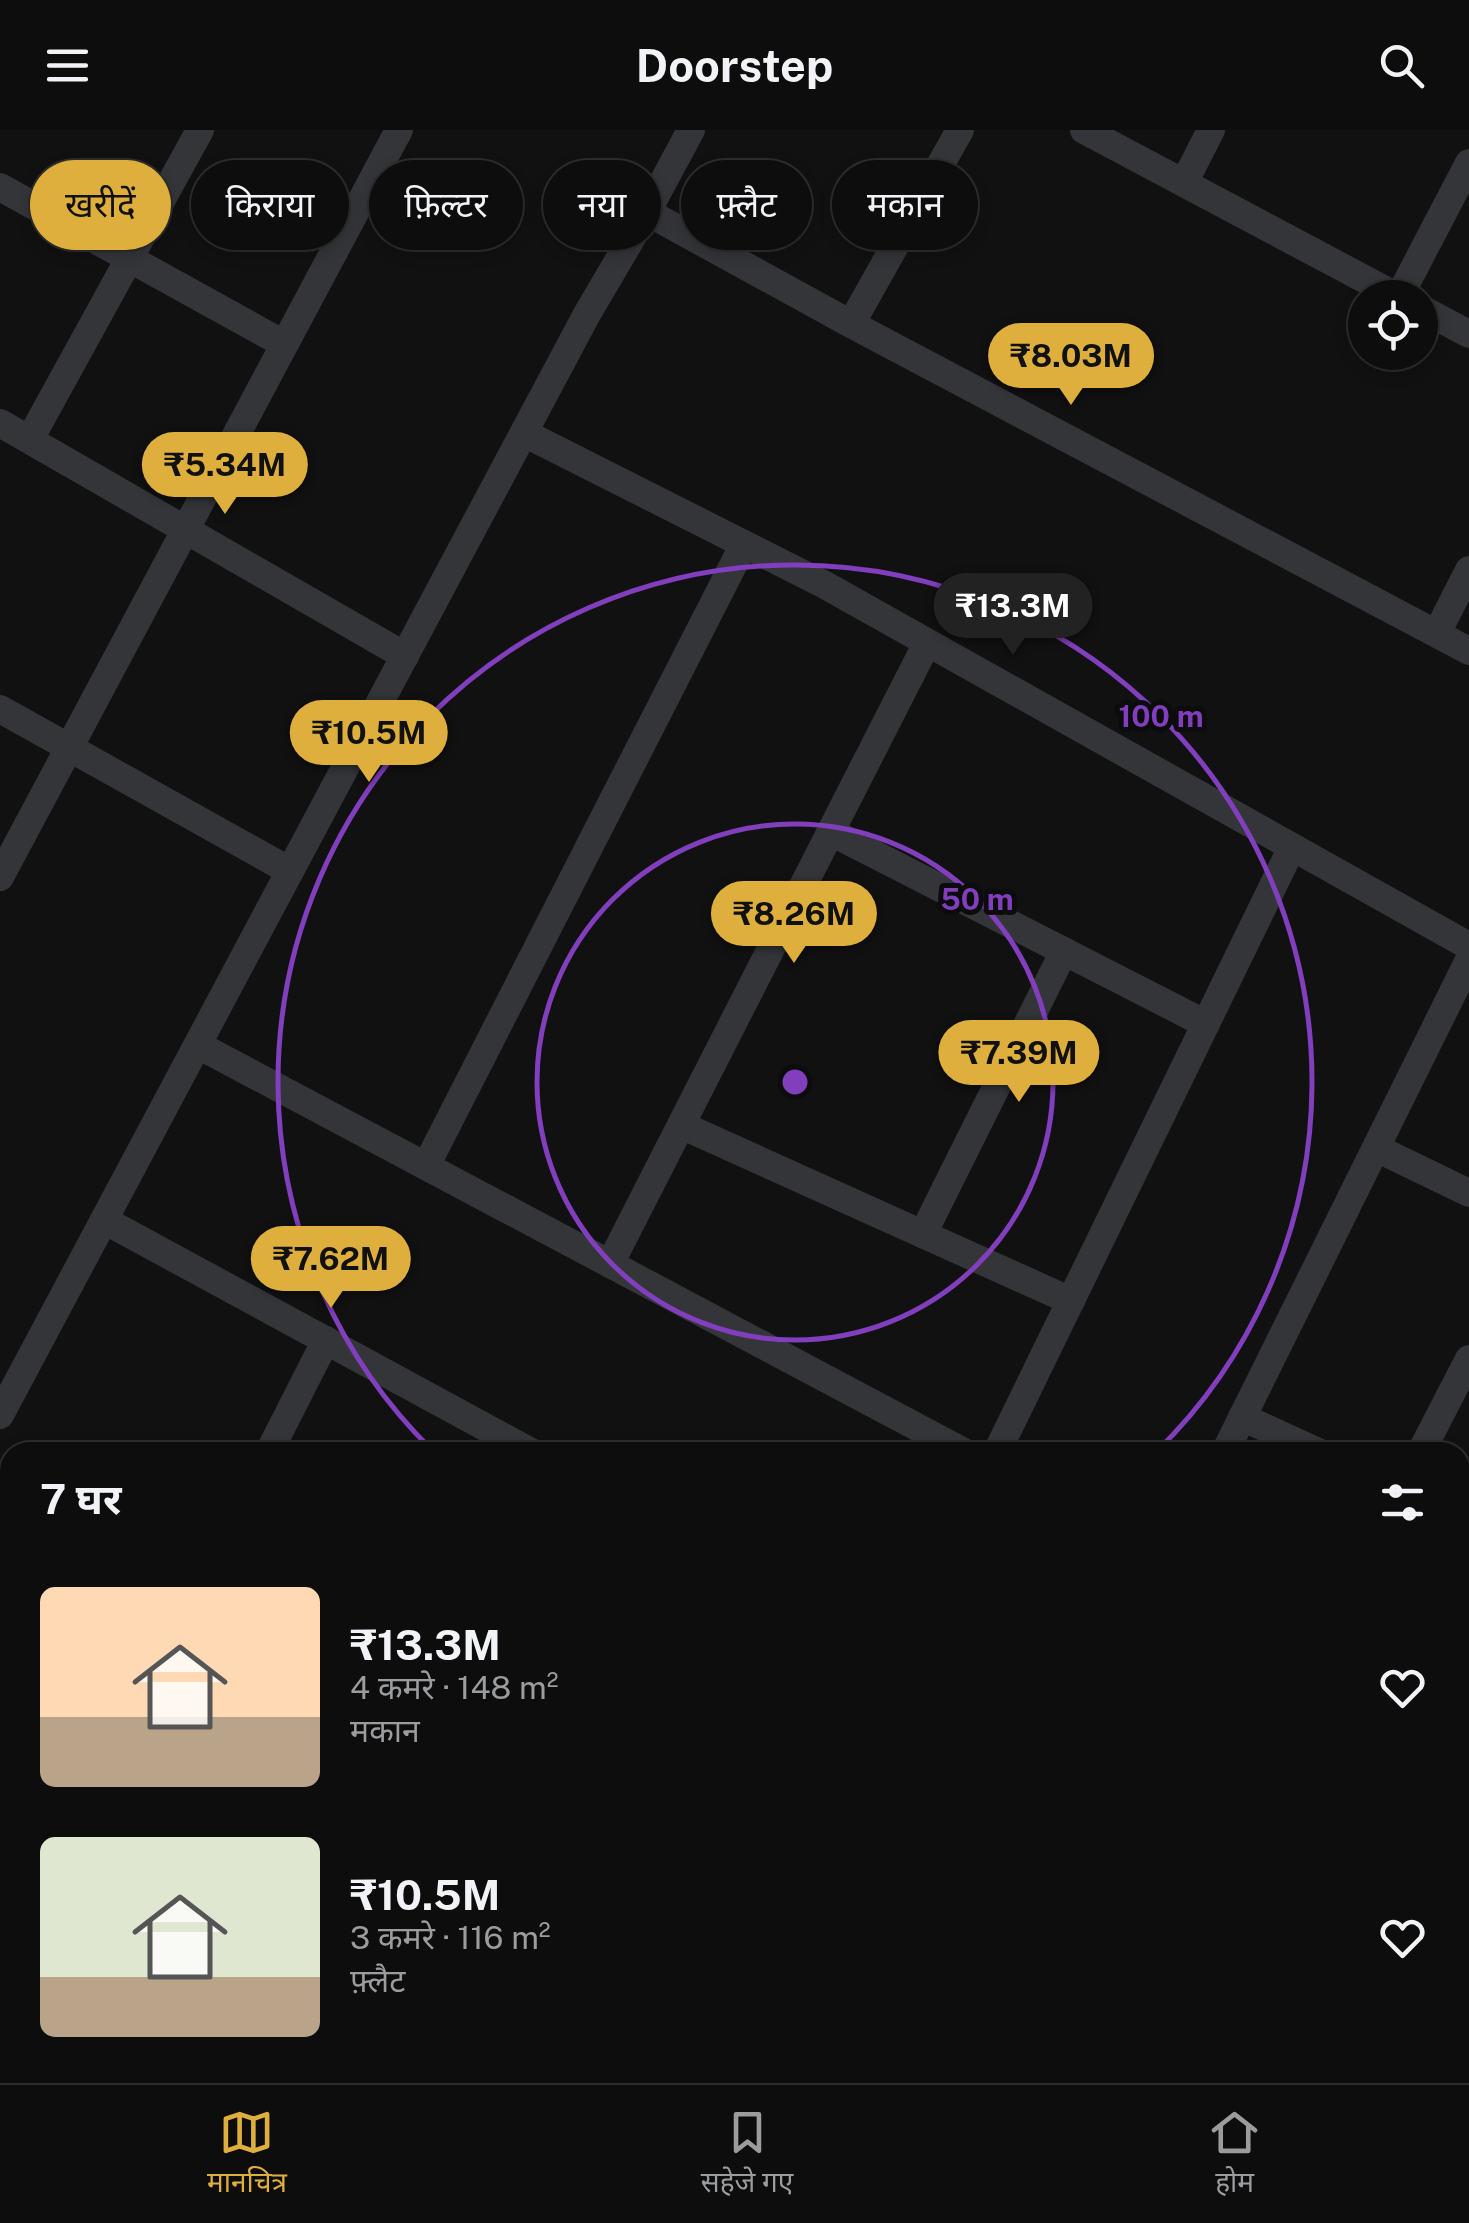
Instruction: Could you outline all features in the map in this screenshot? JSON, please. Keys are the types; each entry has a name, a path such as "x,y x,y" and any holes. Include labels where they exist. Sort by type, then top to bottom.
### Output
{"street":[{"path":"30,439 200,130"},
{"path":"0,876 399,130"},
{"path":"661,187 691,130"},
{"path":"851,324 960,130"},
{"path":"1084,130 1368,280"},
{"path":"1184,183 1211,130"},
{"path":"1409,280 1469,163"},
{"path":"0,187 284,344"},
{"path":"661,219 1469,652"},
{"path":"0,1415 626,250"},
{"path":"1438,318 1469,334"},
{"path":"0,423 405,656"},
{"path":"524,433 927,642 1469,946"},
{"path":"426,1166 744,544"},
{"path":"1437,633 1469,570"},
{"path":"610,1264 927,642"},
{"path":"0,708 290,871"},
{"path":"831,832 1206,1024"},
{"path":"1002,1442 1292,847"},
{"path":"923,1234 1064,951"},
{"path":"1230,1442 1469,960"},
{"path":"198,1044 945,1442"},
{"path":"681,1125 1071,1301"},
{"path":"1376,1148 1469,1193"},
{"path":"104,1220 505,1442"},
{"path":"274,1442 326,1340"},
{"path":"1426,1442 1469,1358"},
{"path":"1242,1417 1296,1442"}]}
